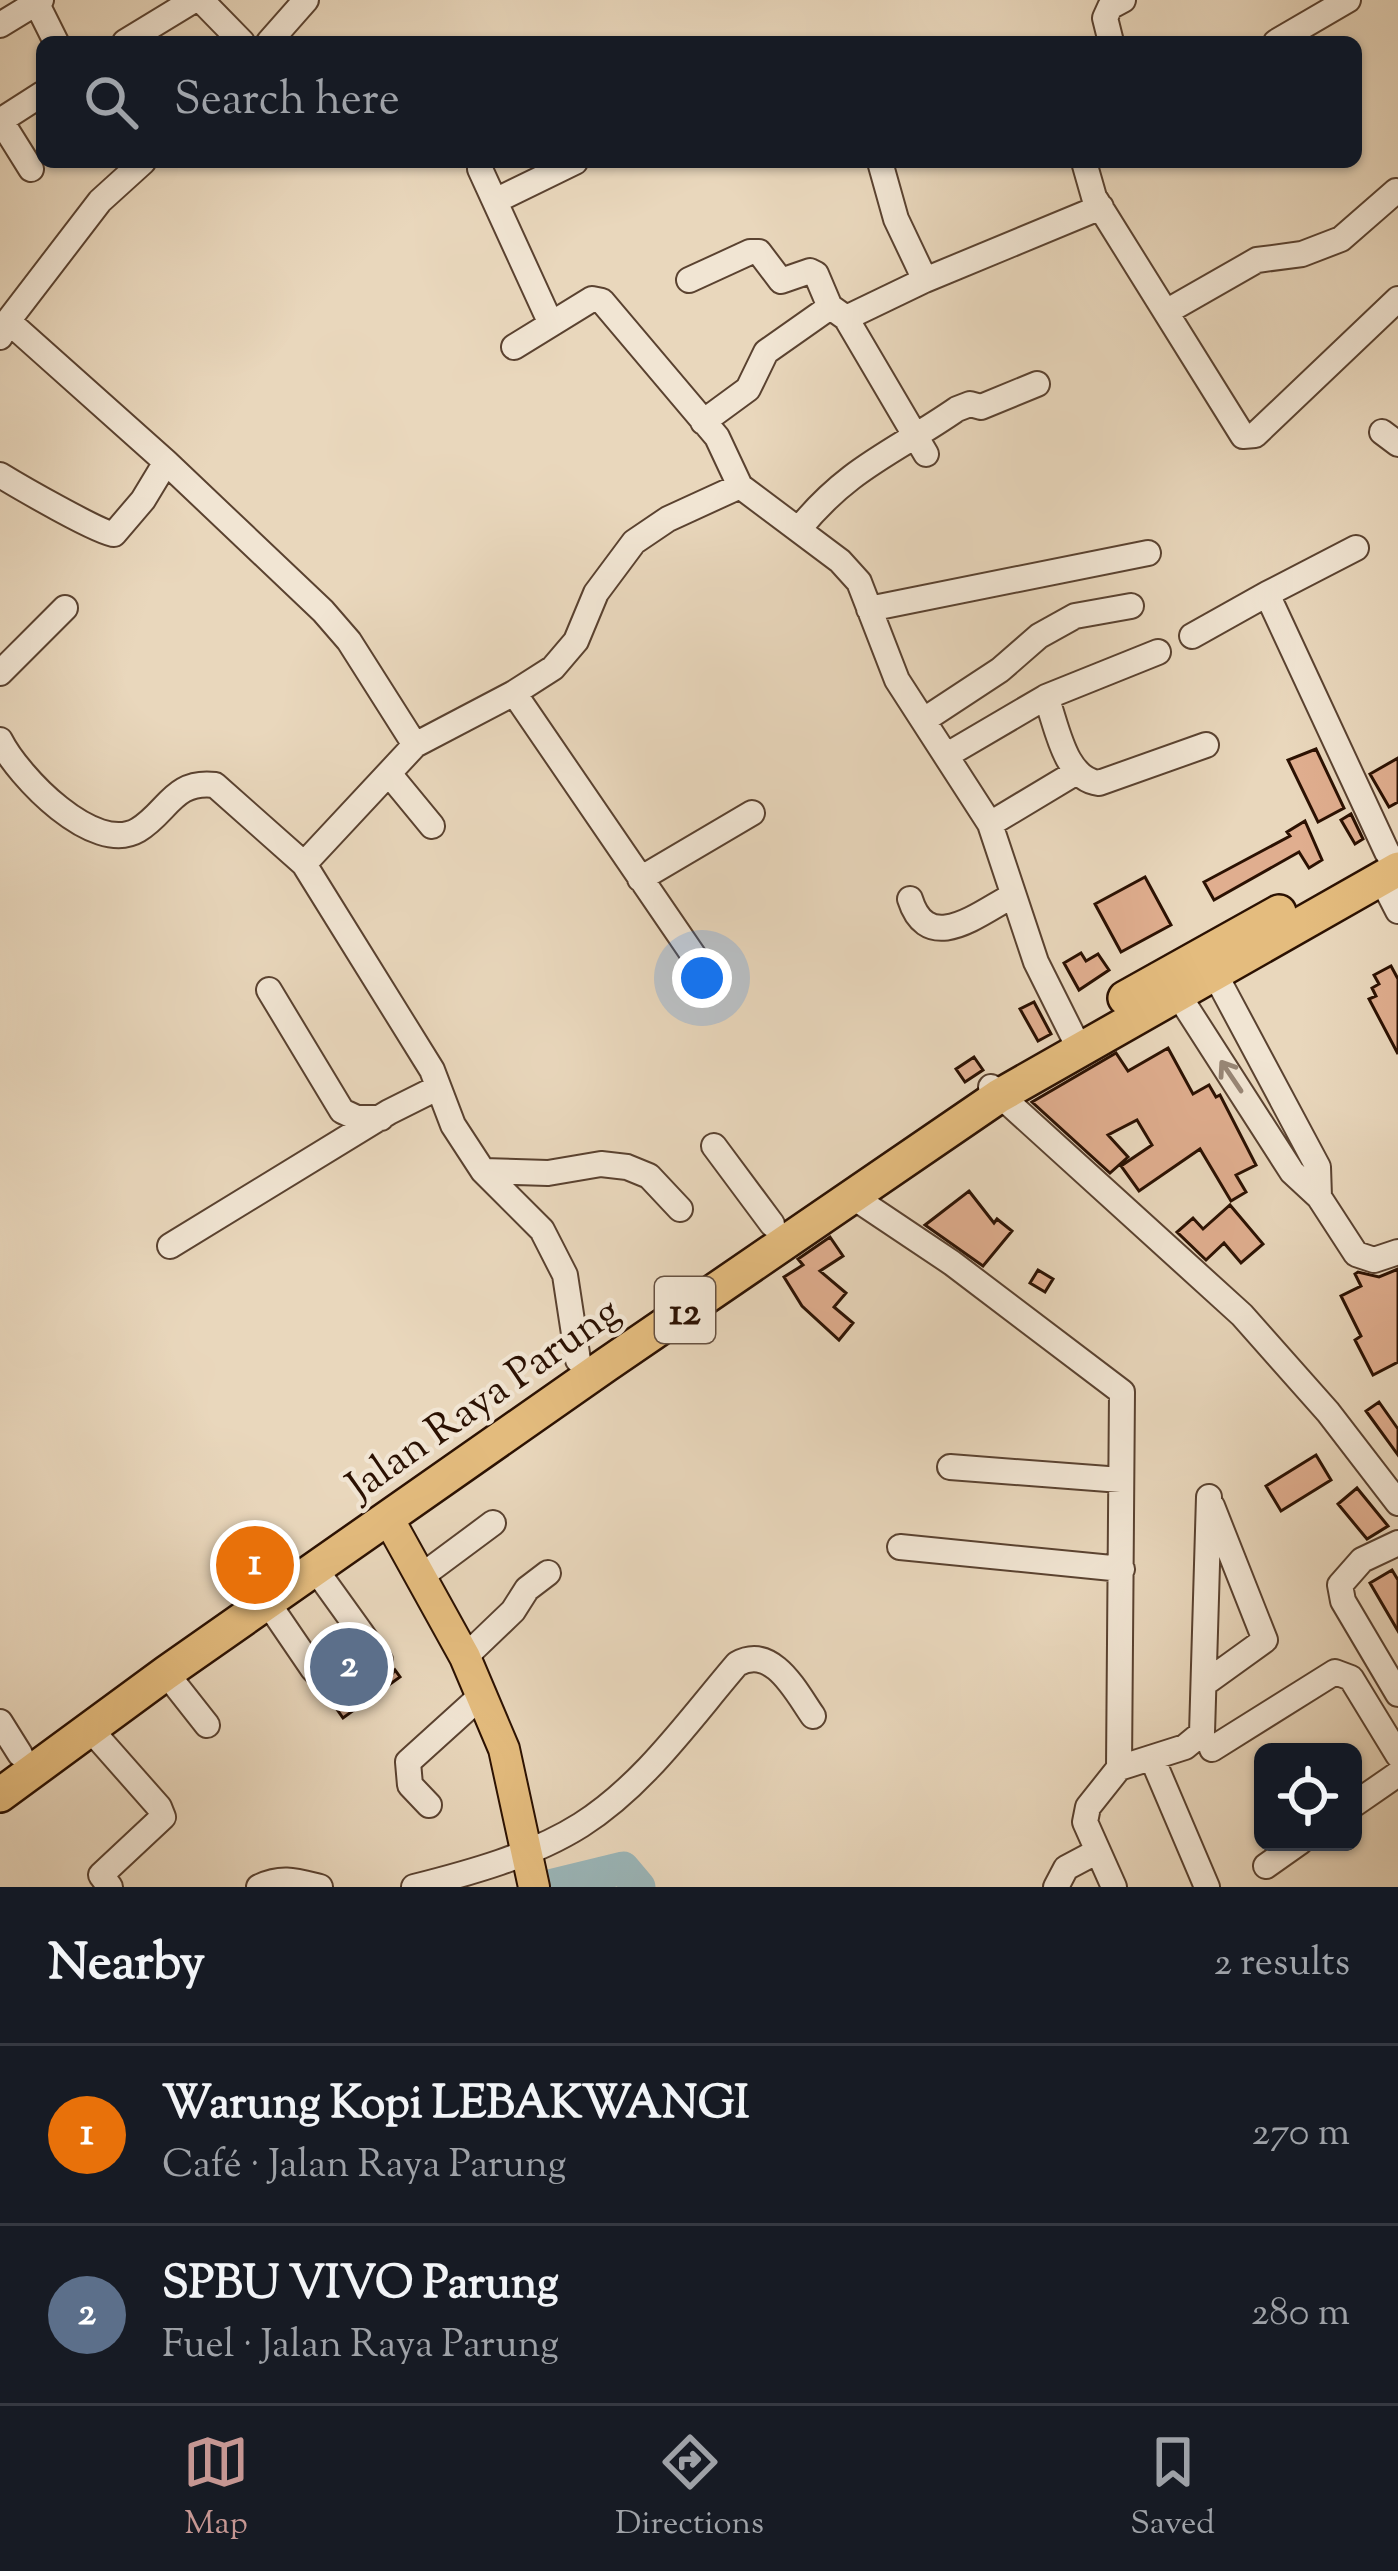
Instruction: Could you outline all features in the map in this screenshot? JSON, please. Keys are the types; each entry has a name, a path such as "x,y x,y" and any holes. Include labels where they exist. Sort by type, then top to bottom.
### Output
{"highway":[{"name":"Jalan Raya Parung","path":"0,1796 716,1275 772,1224 1075,1038 1392,862"},
{"name":"Jalan Raya Parung","path":"10,1761 578,1360 852,1196 994,1091"}],"main road":[{"path":"388,1518 482,1695 504,1749 530,1865"}],"street":[{"path":"135,36 198,0 236,36"},
{"path":"274,36 306,0"},
{"path":"1110,36 1105,18 1109,7 1123,0"},
{"path":"1286,36 1348,0"},
{"path":"0,25 37,1 53,36"},
{"path":"31,169 0,121 36,98"},
{"path":"136,168 100,201 4,329 166,462 323,610 349,641 416,745"},
{"path":"494,201 563,168"},
{"path":"882,168 896,219 926,280"},
{"path":"1085,168 1089,187 1239,434 1247,438 1398,299"},
{"path":"480,169 551,324"},
{"path":"1166,312 1257,260 1302,254 1341,239 1396,191"},
{"path":"703,422 748,389 766,352 838,313 1101,206"},
{"path":"689,280 750,252 759,252 781,281 810,271 816,274 920,445"},
{"path":"514,346 592,299 602,301 717,437 740,485 853,572 898,680 990,824 1036,962 1075,1038"},
{"path":"799,530 827,495 920,445 957,409 970,404 981,407 1037,384"},
{"path":"0,476 75,514 103,534 114,534 143,500 166,462"},
{"path":"304,864 416,745 553,668 576,641 596,592 634,542 668,519 740,485"},
{"path":"1192,636 1356,548"},
{"path":"869,609 1148,553"},
{"path":"1267,594 1392,862 1398,911"},
{"path":"924,720 1000,670 1039,635 1075,616 1131,606"},
{"path":"0,673 65,608"},
{"path":"947,755 1046,697 1158,652"},
{"path":"514,693 711,981"},
{"path":"1046,697 1075,773 1088,782 1099,783 1206,745"},
{"path":"0,740 32,781 95,833 118,836 137,830 173,796 198,783 215,785 304,864 433,1070 453,1125 483,1171 542,1230 556,1253 565,1276 578,1360"},
{"path":"990,824 1075,773"},
{"path":"390,775 432,826"},
{"path":"640,879 752,813"},
{"path":"910,899 922,922 947,929 1012,896"},
{"path":"1210,964 1318,1167 1319,1197"},
{"path":"1173,985 1292,1172 1319,1197 1356,1254 1375,1260 1398,1252"},
{"path":"269,990 342,1111 357,1118 381,1118"},
{"path":"170,1246 437,1088"},
{"path":"994,1091 1242,1315 1328,1412 1398,1503"},
{"path":"1274,1141 1300,1131"},
{"path":"714,1146 772,1224"},
{"path":"483,1171 548,1173 602,1163 627,1167 649,1176 680,1209"},
{"path":"852,1196 952,1263 1122,1392 1119,1768"},
{"path":"950,1467 1121,1480"},
{"path":"1114,1887 1085,1822 1088,1807 1119,1768 1185,1747 1202,1733 1209,1497 1265,1640 1204,1684"},
{"path":"419,1578 493,1523"},
{"path":"1398,1543 1362,1560 1340,1585 1343,1601 1398,1694"},
{"path":"900,1547 1122,1569"},
{"path":"316,1570 380,1660 378,1670"},
{"path":"465,1657 513,1611 527,1589 548,1573"},
{"path":"268,1603 337,1692 347,1690"},
{"path":"414,1887 530,1865 642,1775 746,1659 779,1669 813,1716"},
{"path":"1212,1749 1335,1672 1351,1678 1398,1755"},
{"path":"166,1673 206,1725"},
{"path":"429,1805 410,1785 408,1762 482,1695"},
{"path":"0,1722 10,1761"},
{"path":"91,1730 164,1817 101,1875 110,1887"},
{"path":"1152,1757 1207,1887"},
{"path":"1362,1799 1398,1774"},
{"path":"1056,1887 1072,1863 1098,1850"},
{"path":"1266,1866 1287,1851"},
{"path":"259,1887 275,1879 320,1887"}],"building":[{"path":"1316,749 1344,808 1318,822 1288,760"},
{"path":"1398,758 1398,802 1389,807 1370,774"},
{"path":"1351,814 1363,839 1355,844 1341,820"},
{"path":"1305,821 1322,860 1309,868 1299,852 1214,900 1204,882 1290,836 1287,832"},
{"path":"1145,877 1171,925 1121,952 1095,904"},
{"path":"1081,953 1086,961 1098,954 1109,970 1079,990 1064,963"},
{"path":"1391,966 1398,979 1398,1054 1369,999 1376,996 1372,988 1379,984 1374,975"},
{"path":"1034,1002 1051,1034 1038,1041 1020,1009"},
{"path":"1168,1048 1193,1094 1209,1085 1216,1097 1220,1095 1256,1165 1236,1175 1246,1192 1231,1201 1200,1149 1139,1191 1121,1166 1152,1145 1137,1120 1108,1135 1128,1157 1110,1173 1032,1102 1116,1053 1128,1071"},
{"path":"974,1057 983,1070 965,1082 956,1069"},
{"path":"969,1191 994,1223 997,1219 1012,1231 983,1266 925,1225"},
{"path":"1230,1205 1263,1244 1241,1263 1224,1243 1206,1260 1177,1232 1193,1218 1203,1229"},
{"path":"830,1237 843,1256 820,1271 846,1293 834,1307 853,1323 839,1340 802,1306 784,1277 803,1265 798,1259"},
{"path":"1398,1269 1398,1362 1373,1375 1341,1296 1361,1286 1358,1272 1379,1277"},
{"path":"1038,1270 1053,1279 1045,1292 1030,1283"},
{"path":"1379,1402 1398,1429 1398,1455 1366,1411"},
{"path":"1316,1455 1331,1480 1281,1511 1266,1486"},
{"path":"1357,1488 1388,1526 1367,1539 1338,1504"},
{"path":"1392,1570 1398,1580 1398,1631 1370,1583"},
{"path":"338,1629 344,1646 362,1664 368,1683 384,1685 395,1670 400,1677 343,1718 336,1708 357,1703 363,1686 354,1675 336,1668 333,1653 316,1645"}],"waterway":[{"path":"545,1887 623,1868 639,1887"}],"tunnel":[{"path":"320,1663 358,1637"},
{"path":"347,1690 378,1670"}],"place":[{"name":"Warung Kopi LEBAKWANGI","path":"255,1565"},
{"name":"SPBU VIVO Parung","path":"349,1667"}]}
